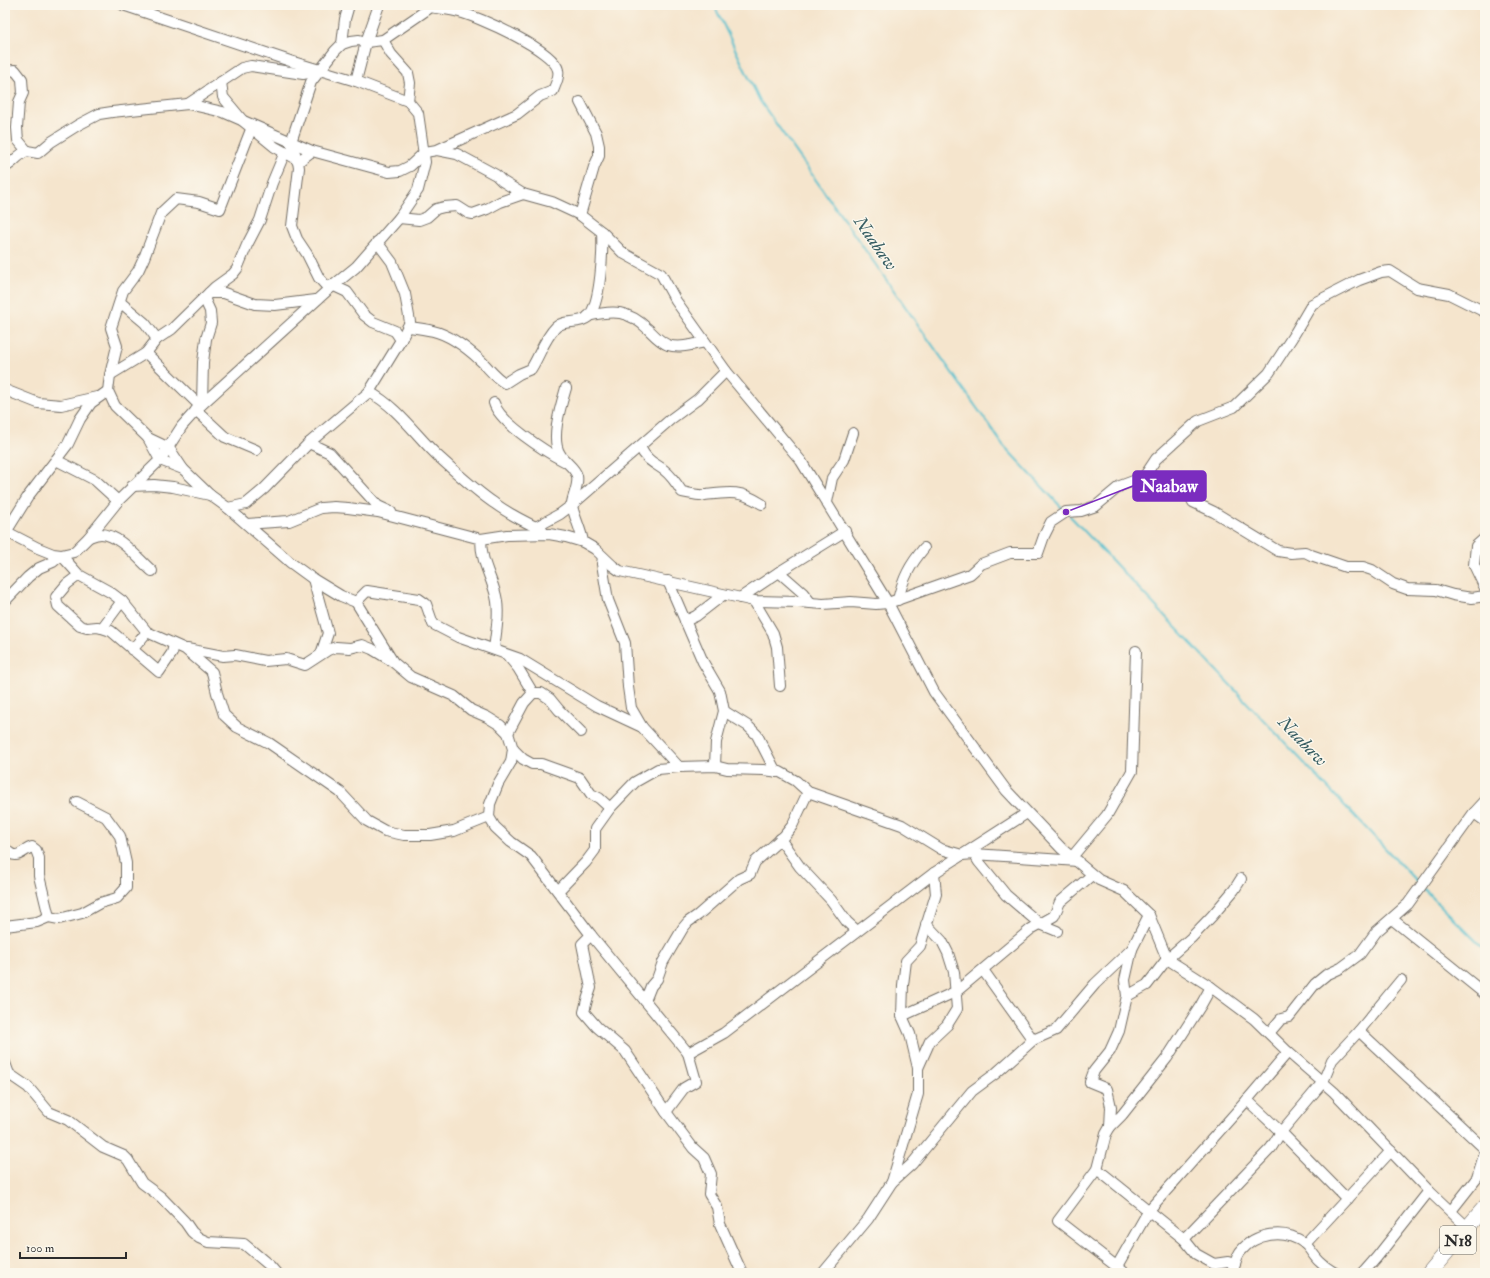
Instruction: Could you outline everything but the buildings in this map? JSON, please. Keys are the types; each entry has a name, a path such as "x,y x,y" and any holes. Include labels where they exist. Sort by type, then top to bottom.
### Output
{"highway":[{"name":"N18","path":"1429,1273 1485,1207"}],"street":[{"path":"97,397 80,419 68,444 29,495 6,531 38,548 53,554 61,555 74,552 89,537 132,486 160,460 182,426 199,406 316,300 356,267 399,218 418,190 425,162 418,113 408,101 356,81 320,71 123,5"},
{"path":"342,44 345,19 349,5"},
{"path":"356,81 366,42 379,5"},
{"path":"5,167 9,165 19,154 27,151 38,153 78,125 99,114 188,104 223,112 243,120 291,142 312,151 389,172 400,171 410,166 424,152 437,150 517,114 540,96 553,91 558,79 556,65 530,43 476,17 458,11 431,7 383,40 366,42 359,40 342,44 311,82 291,142 299,168 292,214 292,226 297,239 307,254 319,278 331,287 346,292 364,315 373,322 395,331 401,340"},
{"path":"383,40 391,54 408,73 410,83 408,101"},
{"path":"188,104 242,68 251,66 298,74 320,71"},
{"path":"5,71 15,70 22,79 22,93 19,102 17,128 18,140 27,151"},
{"path":"222,82 223,97 243,120 264,138 295,158 298,162"},
{"path":"580,102 596,132 599,146 599,156 580,216"},
{"path":"183,469 160,460 148,438 115,406 108,391 117,346 111,328 123,291 138,271 158,218 164,209 176,199 200,202 220,209 252,128"},
{"path":"437,150 457,154 496,175 502,181 523,194 552,202 580,216 602,232 623,253 661,274 676,301 726,371 802,462 845,531 893,601 934,692 1006,790 1062,849 1099,880 1124,891 1149,914 1167,959 1211,987 1240,1008 1269,1033 1288,1052 1334,1092 1429,1191 1468,1228"},
{"path":"298,162 312,151"},
{"path":"110,375 146,353 157,339 182,320 220,282 233,274 237,269 260,220 272,183 285,152"},
{"path":"399,218 420,220 427,217 436,209 457,206 468,213 473,214 523,194"},
{"path":"588,316 594,304 599,284 602,256 602,232"},
{"path":"228,508 246,504 264,489 309,443 368,392 409,327 410,315 405,294 392,262 377,242"},
{"path":"368,392 377,396 396,413 439,457 493,503 522,521 549,534 583,542 595,549 612,566 620,570 754,601 823,604 851,602 876,604 893,601 970,574 981,564 1010,553 1038,553 1051,522 1066,512 1081,511 1096,506 1120,486 1144,477 1156,458 1198,421 1234,407 1269,373 1296,333 1312,304 1359,280 1381,272 1390,272 1417,288 1449,294 1485,312"},
{"path":"206,295 224,293 255,304 275,305 316,300"},
{"path":"199,406 206,339 210,323 210,311 206,295"},
{"path":"120,302 145,323 157,339"},
{"path":"409,327 434,331 450,338 464,347 481,361 498,379 505,383 519,374 531,369 549,335 557,326 565,323 579,322 588,316 618,312 632,317 660,341 668,345 680,346 705,342"},
{"path":"146,353 199,406 225,437 256,450"},
{"path":"536,528 572,505 671,419 698,399 726,371"},
{"path":"566,388 559,412 556,449 577,475 572,505 583,536 583,542"},
{"path":"5,390 38,403 61,405 97,397 108,391"},
{"path":"494,403 498,411 510,424 550,454 568,463"},
{"path":"827,502 832,478 844,460 853,433"},
{"path":"148,438 169,448 183,469 210,496 228,508 291,563 313,579 341,596 356,602 394,662"},
{"path":"309,443 330,453 378,506 403,518"},
{"path":"640,447 646,457 665,471 676,482 682,492 703,495 721,492 735,492 752,498 762,504"},
{"path":"56,460 95,480 118,501"},
{"path":"1147,473 1165,483 1177,483 1187,488 1193,502 1214,512 1278,551 1290,553 1305,552 1346,567 1363,567 1372,570 1393,584 1407,589 1436,590 1472,598 1485,596"},
{"path":"132,486 154,485 173,487 210,496"},
{"path":"247,524 289,520 320,508 334,507 378,512 481,539 507,535 549,534"},
{"path":"740,598 845,531"},
{"path":"89,537 101,534 113,537 128,547 139,560 152,571"},
{"path":"1485,538 1476,546 1474,565 1485,588"},
{"path":"481,539 481,553 496,596 497,614 494,649"},
{"path":"893,601 911,564 924,548"},
{"path":"61,555 79,576 110,592 122,602 147,632 174,645 185,649 223,656 235,655 265,661 286,659 305,665 321,654 336,647 350,648 362,645 394,662 411,677 454,696 471,710 500,725 508,733 513,749 511,762 498,784 490,804 489,818 495,827 511,842 531,856 591,935 688,1053 696,1081 684,1088 666,1112"},
{"path":"5,601 28,577 39,568 53,562 61,555"},
{"path":"603,557 602,564 608,600 625,643 631,708 642,727 679,767"},
{"path":"779,572 803,593 811,603"},
{"path":"79,576 67,584 56,597 58,606 80,626 87,628 97,627 111,631 159,672 172,653 174,645"},
{"path":"313,579 328,633 321,654"},
{"path":"668,581 703,662 720,691 724,711 716,742 715,766"},
{"path":"356,602 367,591 419,599 426,604 433,624 458,637 494,649 531,666 597,706 642,727"},
{"path":"685,621 696,616 723,595"},
{"path":"754,601 773,633 777,647 780,686"},
{"path":"102,628 122,602"},
{"path":"132,650 147,632"},
{"path":"185,649 212,672 224,715 237,727 269,743 340,792 367,822 385,831 404,835 430,835 454,831 489,818"},
{"path":"1075,859 1107,815 1132,771 1136,651"},
{"path":"508,655 518,668 532,693"},
{"path":"508,733 524,703 532,693"},
{"path":"532,693 541,693 550,699 582,732"},
{"path":"724,711 748,726 757,735 776,772"},
{"path":"513,749 523,759 532,764 541,764 580,778 591,794 599,798 610,808"},
{"path":"558,891 586,862 595,850 595,829 610,808 635,782 658,769 679,767 715,766 727,769 780,772 796,781 808,792 902,825 941,849 962,855 974,854 1075,859"},
{"path":"644,1001 663,962 683,928 688,922 698,916 739,880 750,874 755,862 792,826 808,792"},
{"path":"1269,1033 1281,1019 1289,1017 1315,984 1326,975 1342,968 1360,954 1376,932 1408,904 1474,813 1485,801"},
{"path":"5,926 37,922 49,917 59,919 82,913 117,898 126,888 126,863 120,836 106,817 77,802"},
{"path":"688,1053 724,1033 934,872 1027,813"},
{"path":"1474,813 1485,821"},
{"path":"780,839 800,867 831,900 847,922 857,931"},
{"path":"5,848 7,851 16,855 23,854 27,848 32,847 36,850 39,858 39,876 49,917"},
{"path":"974,854 1006,895 1040,924 1057,931"},
{"path":"892,1182 918,1094 918,1068 910,1034 902,1016 903,985 906,961 920,946 936,894 934,872"},
{"path":"902,1016 955,992 1031,929 1054,916 1060,902 1092,875"},
{"path":"1127,996 1147,985 1167,959 1191,938 1212,916 1234,890 1241,879"},
{"path":"1110,1127 1111,1107 1107,1089 1090,1082 1094,1071 1110,1051 1119,1031 1127,996 1125,980 1132,949 1149,914"},
{"path":"1392,919 1485,994"},
{"path":"918,1068 930,1041 947,1025 957,1009 954,972 948,953 942,941 926,924"},
{"path":"591,935 582,944 592,988 586,1000 584,1012 597,1027 625,1051 666,1112 693,1148 704,1158 711,1174 709,1194 717,1207 720,1224 742,1273"},
{"path":"823,1273 868,1220 892,1182 912,1164 972,1091 995,1074 1033,1040 1056,1030 1095,984 1132,949"},
{"path":"983,970 1033,1040"},
{"path":"1184,1239 1266,1154 1281,1132 1323,1082 1332,1060 1401,980"},
{"path":"1125,1273 1058,1222 1097,1169 1106,1134 1110,1127 1122,1115 1167,1058 1211,987"},
{"path":"1359,1030 1485,1150 1477,1178 1451,1211"},
{"path":"1116,1266 1149,1210 1288,1052"},
{"path":"5,1063 9,1074 28,1087 49,1112 68,1120 103,1147 124,1156 142,1183 161,1196 199,1238 208,1242 244,1244 276,1273"},
{"path":"1247,1100 1347,1199"},
{"path":"1304,1244 1391,1150"},
{"path":"1097,1169 1184,1239 1196,1254 1214,1264 1228,1262 1234,1268 1239,1254 1254,1239 1280,1233 1291,1235 1304,1244 1320,1263 1335,1273"},
{"path":"1363,1273 1429,1191"}],"waterway":[{"name":"Naabaw","path":"714,5 760,101 1003,445 1064,510"},
{"name":"Naabaw","path":"1070,516 1419,884"},
{"name":"Naabaw","path":"1424,889 1485,950"}],"place":[{"name":"Naabaw","path":"1066,512"}]}
